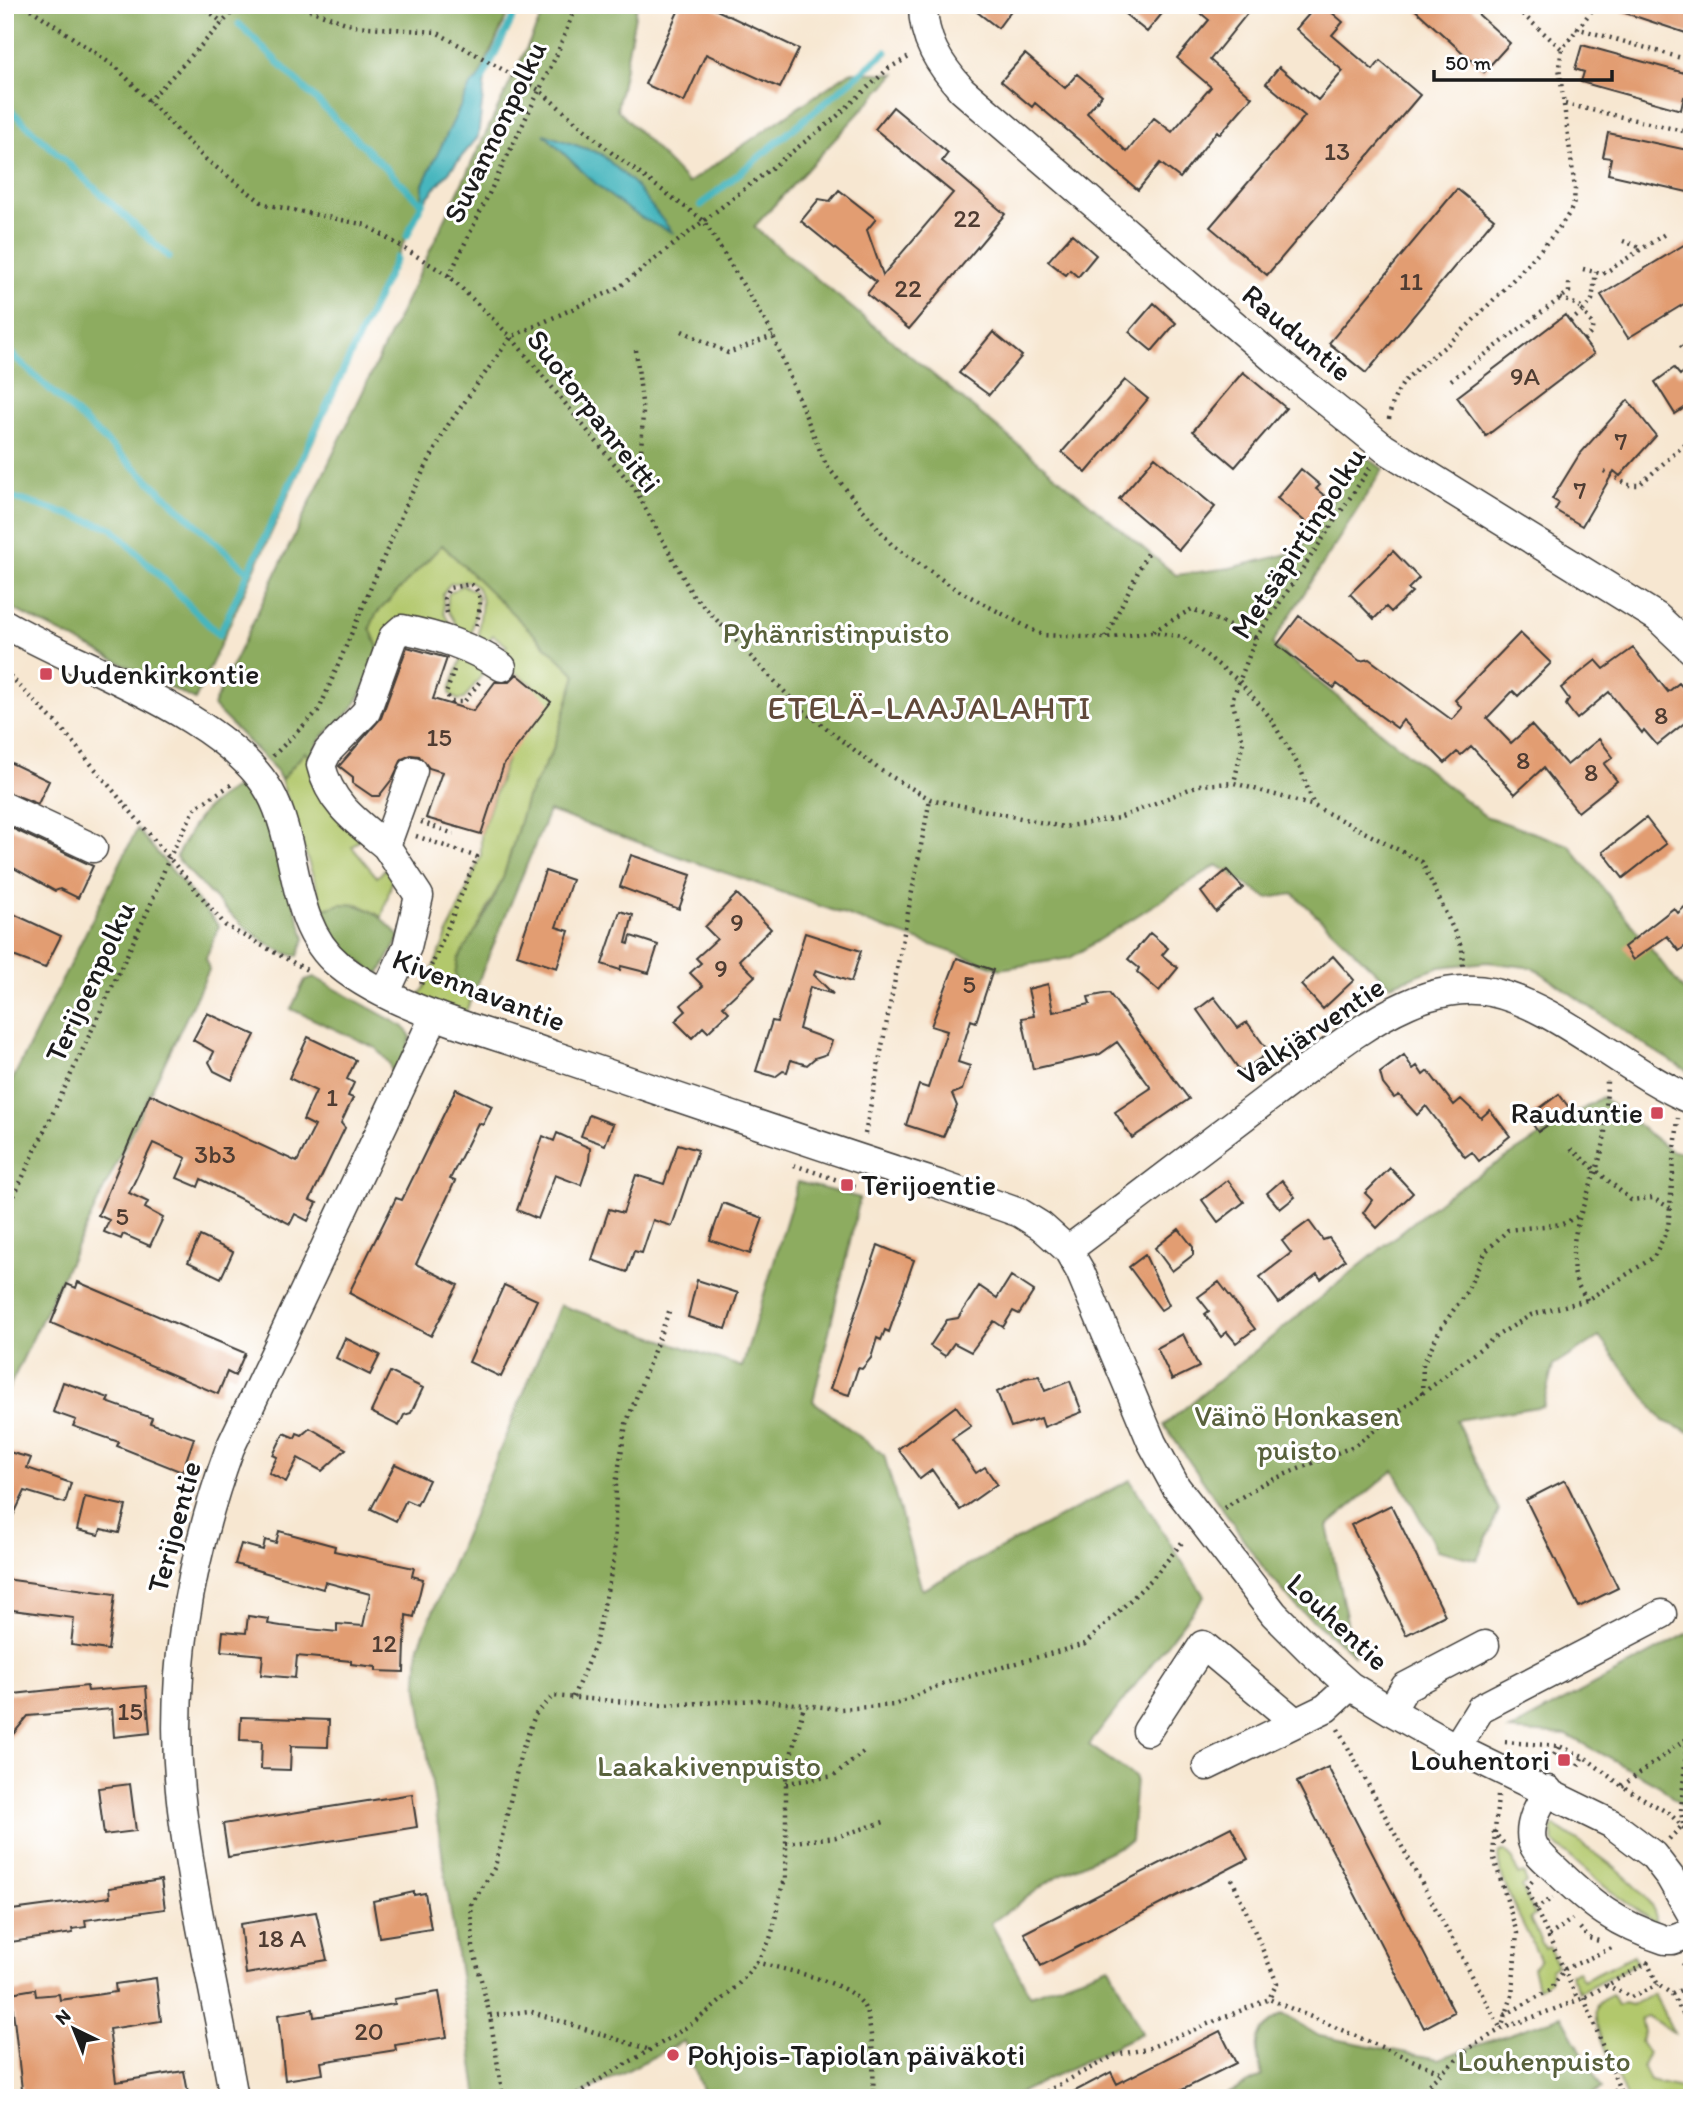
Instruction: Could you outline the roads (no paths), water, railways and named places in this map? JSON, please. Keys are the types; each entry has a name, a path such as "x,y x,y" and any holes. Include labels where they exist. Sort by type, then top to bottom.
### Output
{"street":[{"name":"Rauduntie","path":"923,5 925,30 930,46 944,69 962,90 1266,353 1384,448 1657,617 1692,650"},
{"name":"Kivennavantie","path":"5,624 153,697 229,748 243,778 269,790 285,824 303,909 314,935 339,965 386,992 435,1015 1020,1213 1041,1226 1068,1250"},
{"path":"386,992 407,947 419,896 386,846 343,811 326,785 321,765 328,751 366,712 393,636 402,629 464,645 498,664"},
{"path":"386,846 413,771"},
{"path":"9,817 93,848"},
{"name":"Valkjärventie","path":"1068,1250 1351,1037 1407,1004 1432,995 1463,990 1491,992 1542,1012 1630,1068 1685,1112"},
{"name":"Terijoentie","path":"234,2098 182,1811 178,1753 183,1629 189,1595 212,1497 230,1448 435,1015"},
{"name":"Louhentie","path":"1068,1250 1080,1270 1152,1443 1177,1487 1275,1614 1350,1686 1456,1748 1489,1762 1542,1801 1612,1824 1636,1840 1670,1877 1692,1915"},
{"path":"1456,1748 1481,1708 1662,1614"},
{"path":"1147,1731 1203,1645 1295,1723"},
{"path":"1391,1711 1405,1687 1485,1645"},
{"path":"1207,1766 1326,1708 1350,1686"},
{"path":"1542,1801 1532,1830 1536,1850 1592,1905 1675,1948"}],"water":[{"path":"486,71 478,137 422,204 423,184 470,86"},
{"path":"544,134 601,154 633,183 672,232 653,224 619,203"}],"waterway":[{"path":"482,80 519,5"},
{"path":"239,24 422,204"},
{"path":"701,205 886,52"},
{"path":"5,105 169,257"},
{"path":"407,236 423,201"},
{"path":"5,495 112,528 219,635 396,258"},
{"path":"5,348 248,572"}],"place":[{"name":"Uudenkirkontie","path":"46,674"},
{"name":"Rauduntie","path":"1657,1113"},
{"name":"Terijoentie","path":"847,1185"},
{"name":"Louhentori","path":"1564,1760"},
{"name":"Pohjois-Tapiolan päiväkoti","path":"673,2055"}],"district":[{"name":"ETELÄ-LAAJALAHTI","path":"930,707"}],"park label":[{"name":"Pyhänristinpuisto","path":"836,633"},
{"name":"Väinö Honkasen puisto","path":"1297,1433"},
{"name":"Laakakivenpuisto","path":"709,1766"},
{"name":"Louhenpuisto","path":"1544,2061"}]}
